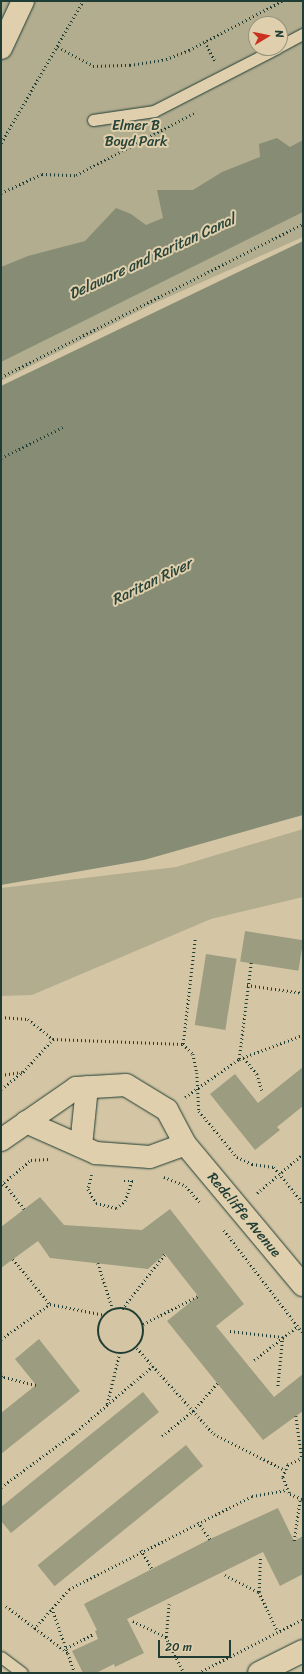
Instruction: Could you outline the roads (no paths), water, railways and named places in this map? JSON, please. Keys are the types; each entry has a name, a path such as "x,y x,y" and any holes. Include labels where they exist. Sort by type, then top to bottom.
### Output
{"street":[{"path":"1,48 23,1"},
{"name":"Redcliffe Avenue","path":"87,1087 126,1085 167,1110 185,1144 303,1285"},
{"path":"1,1140 76,1088 87,1087 89,1150"},
{"path":"26,1122 89,1150 131,1156 150,1157 185,1144"},
{"path":"259,1673 303,1651"}],"lane":[{"path":"288,42 303,34"},
{"path":"94,120 154,111 261,56"},
{"path":"1,1657 22,1673"}],"water":[{"name":"Delaware and Raritan Canal","path":"277,138 290,147 303,140 303,212 1,362 1,267 28,256 85,241 116,208 131,214 146,225 163,218 157,190 193,190 222,172 260,157 259,144"},
{"name":"Raritan River","path":"303,241 303,815 144,860 1,885 1,386"}],"park label":[{"name":"Elmer B Boyd Park","path":"136,134"}]}
